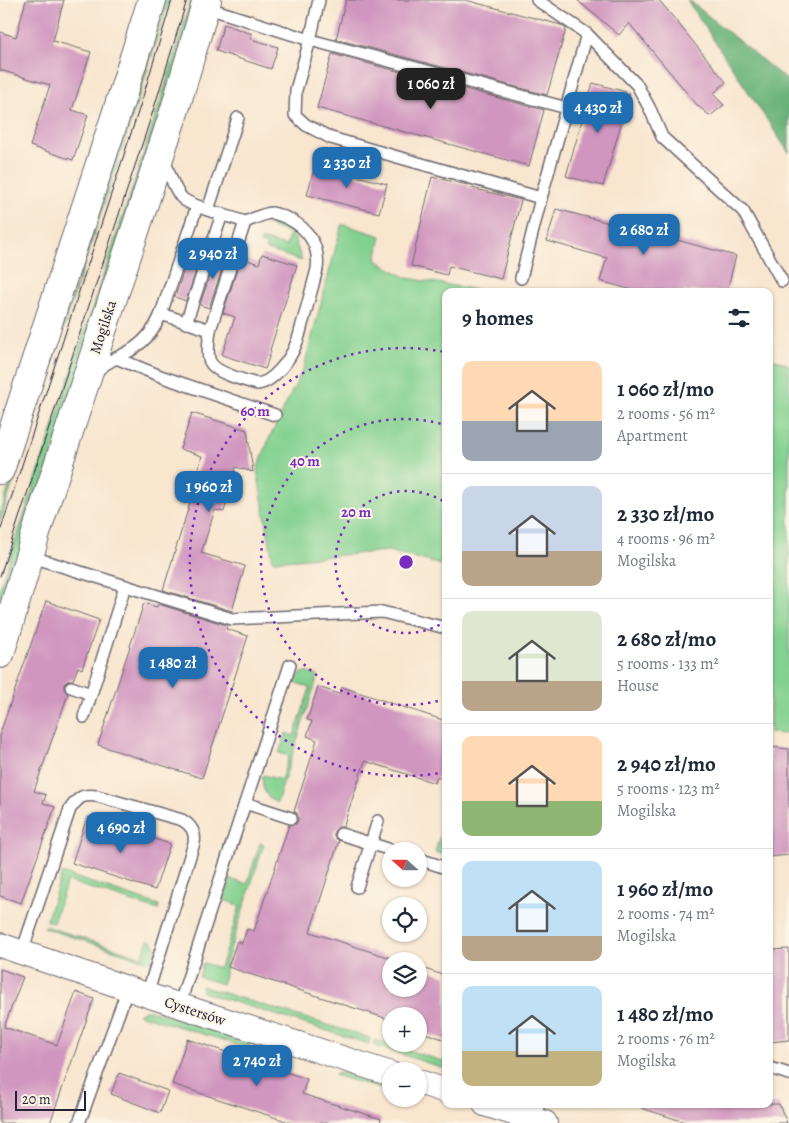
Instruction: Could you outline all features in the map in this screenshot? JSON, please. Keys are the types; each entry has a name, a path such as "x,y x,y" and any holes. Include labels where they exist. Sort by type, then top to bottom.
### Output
{"main road":[{"path":"0,470 152,0"},
{"name":"Mogilska","path":"0,654 29,556 164,142 206,3"}],"street":[{"name":"Cystersów","path":"11,949 179,1006 382,1071"},
{"path":"427,1085 442,1090"},
{"path":"505,1108 539,1115"}],"lane":[{"path":"319,0 296,90 295,115 306,125 331,138 541,198"},
{"path":"536,0 587,34 637,85 662,137 743,211 782,281"},
{"path":"206,3 310,40 566,108"},
{"path":"521,278 541,198 587,34"},
{"path":"82,392 101,366 131,350 149,336 155,328 238,118"},
{"path":"164,142 165,156 171,178 182,198 202,208 245,222 270,212 276,214 296,223 309,235 313,242 318,260 317,269 297,343 289,358 275,374 268,380 257,384 215,368 211,364 208,354 210,330 245,222"},
{"path":"186,323 222,214"},
{"path":"162,314 210,330"},
{"path":"116,358 163,377 275,415"},
{"path":"29,556 232,619 382,612 442,627"},
{"path":"84,717 125,586"},
{"path":"179,1006 290,665"},
{"path":"71,688 91,694"},
{"path":"11,949 70,809 77,799 86,795 97,796 182,820 189,825 195,839 138,992 79,1123"},
{"path":"245,804 291,818"},
{"path":"358,887 378,821"},
{"path":"341,834 382,847"},
{"path":"428,862 442,867"},
{"path":"773,1069 789,1074"}],"green space":[{"path":"164,0 169,0 136,106 0,522 0,514 101,207 99,206"},
{"path":"191,0 195,0 183,43 0,617 0,588 145,149"},
{"path":"687,0 789,82 789,153"},
{"path":"270,219 288,225 291,228 302,261 265,249 267,245 260,243 262,239 286,246 290,233 266,225"},
{"path":"342,224 381,236 376,260 407,278 467,288 442,288 442,565 388,551 273,561 257,470 269,439 304,367"},
{"path":"773,358 789,365 789,734 773,733"},
{"path":"307,672 318,675 277,803 269,798 265,792 263,775 281,780 289,756 279,753 286,733 294,736 310,688 294,682 299,675"},
{"path":"442,830 442,855 435,852"},
{"path":"260,843 264,844 225,966 222,984 199,977 203,963 220,968 240,906 224,900 230,879 247,884"},
{"path":"62,873 159,905 158,910 67,881 53,923 46,921"},
{"path":"45,926 142,957 148,940 152,941 156,948 151,962 44,928"},
{"path":"201,986 370,1038 369,1044 202,992"},
{"path":"145,1010 151,1010 250,1042 248,1048 138,1014"},
{"path":"375,1040 382,1042 382,1048 373,1045"},
{"path":"394,1052 414,1052 442,1061 442,1068"},
{"path":"341,1072 382,1084 382,1089 334,1075"}],"building":[{"path":"26,0 64,0 53,41 91,52 72,110 88,115 73,160 30,146 50,85 0,70 0,32 16,37"},
{"path":"346,0 465,0 561,25 566,29 547,95 336,39"},
{"path":"577,0 659,0 726,82 713,94 724,105 710,116 697,105 629,23 619,35"},
{"path":"224,24 252,34 251,39 278,47 271,69 216,51"},
{"path":"332,54 544,110 529,166 317,108"},
{"path":"593,83 630,93 603,186 566,176"},
{"path":"315,165 387,184 379,213 307,195"},
{"path":"432,177 521,200 501,279 449,266 447,275 411,266"},
{"path":"556,209 736,256 728,288 625,288 600,281 607,258 547,241"},
{"path":"193,242 204,246 186,301 175,297"},
{"path":"218,251 227,254 209,308 200,305"},
{"path":"262,254 297,265 265,369 222,355 235,317 223,313 241,258 259,264"},
{"path":"192,413 247,430 253,472 236,467 224,512 215,510 201,553 245,566 232,611 163,590 190,503 202,456 180,449"},
{"path":"46,601 99,620 82,669 78,667 73,680 69,680 64,684 64,689 68,694 34,791 46,795 43,803 55,807 21,903 0,896 0,733"},
{"path":"144,603 157,607 158,604 227,625 226,629 248,636 202,778 98,745"},
{"path":"318,687 339,694 342,687 442,720 442,779 437,777 435,783 365,761 343,827 339,827 334,831 334,836 339,841 310,932 382,955 382,997 427,997 427,970 442,975 442,1039 427,1034 427,1007 382,1007 382,1017 228,967 237,941 242,943 247,929 254,931 289,825 296,824 298,820 297,813 294,811 317,740 307,736 312,721 307,720"},
{"path":"773,747 789,749 789,855 773,857"},
{"path":"87,817 170,844 155,890 72,863"},
{"path":"789,949 789,1040 773,1042 773,950"},
{"path":"0,969 23,977 4,1027 57,1045 76,992 94,999 50,1123 0,1123"},
{"path":"187,1039 307,1079 302,1094 381,1119 380,1123 292,1123 172,1084"},
{"path":"119,1073 168,1091 160,1113 111,1094"},
{"path":"773,1104 779,1104 787,1123 688,1123 641,1108 773,1108"}],"tram line":[{"path":"0,532 141,103 172,0"},
{"path":"0,576 154,108 187,0"}]}
